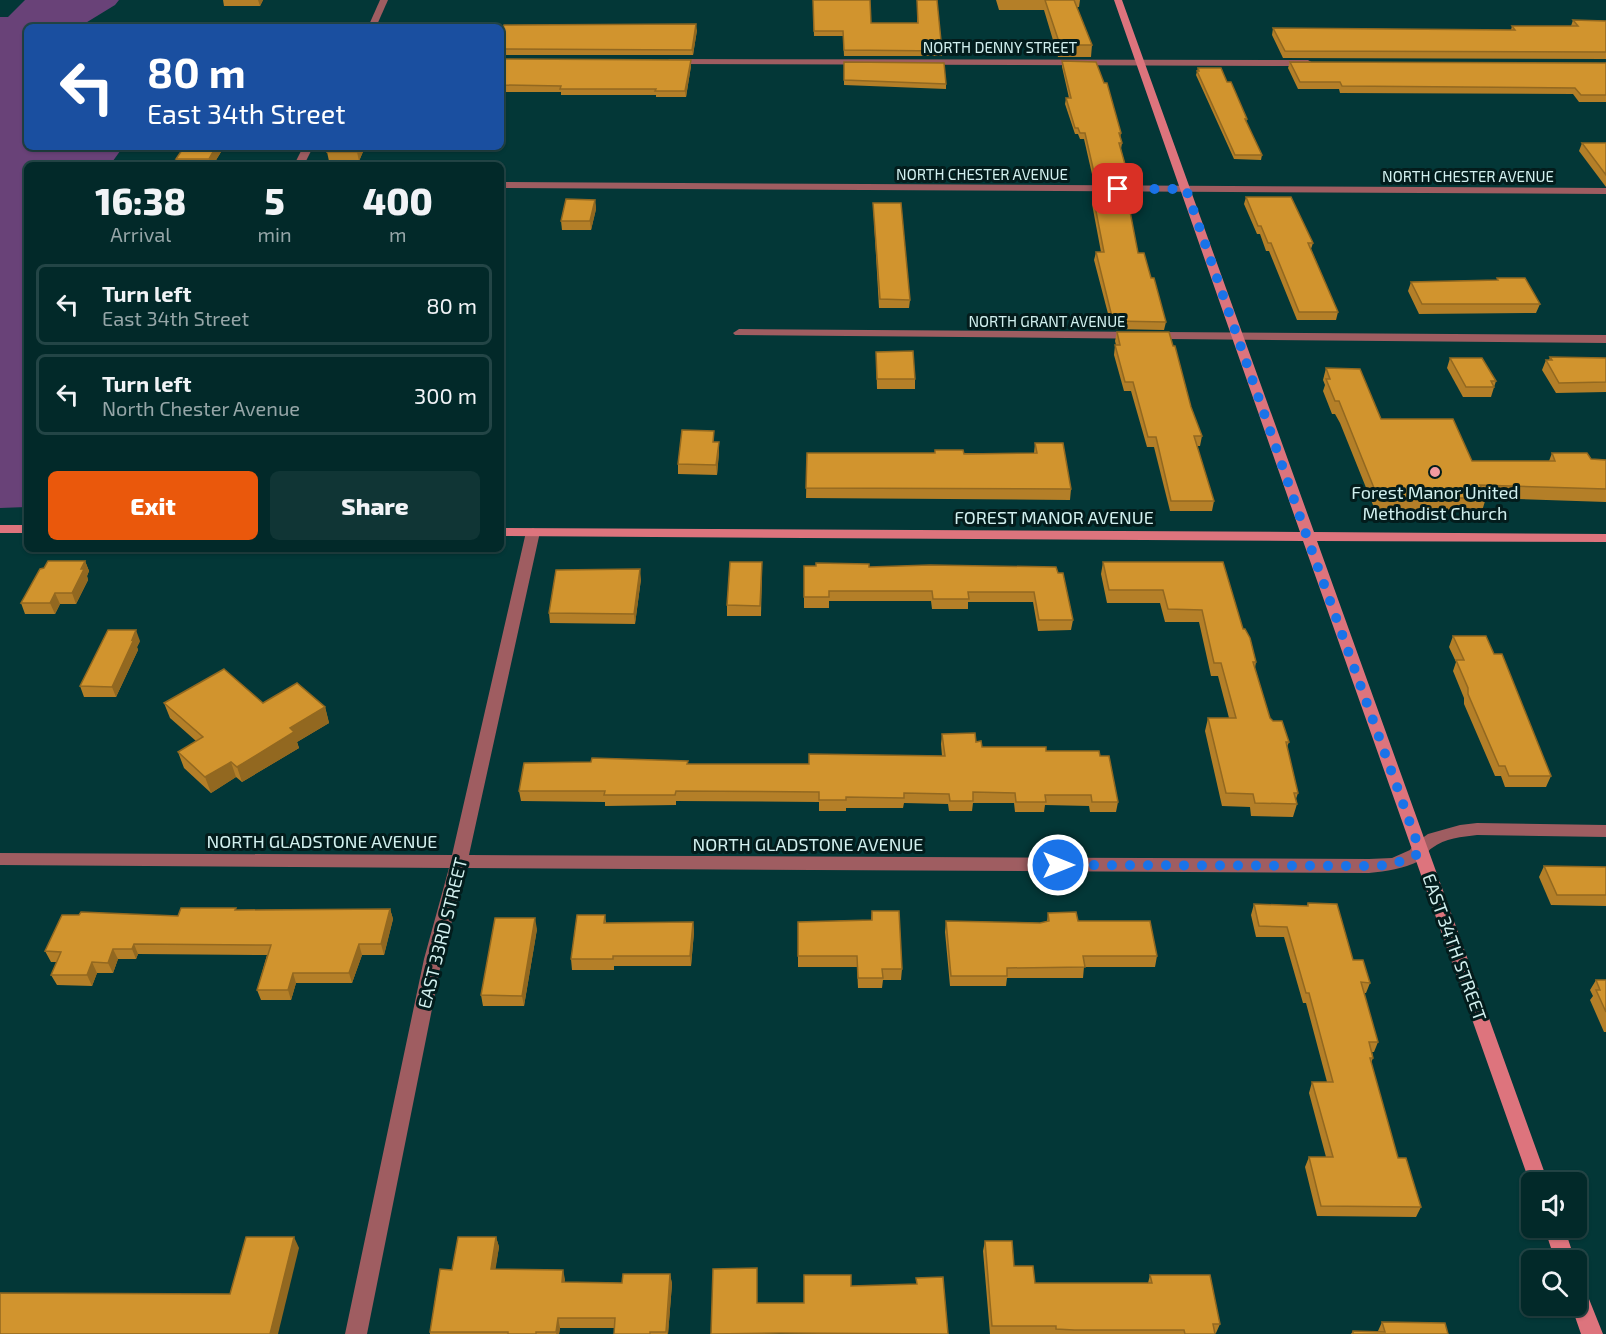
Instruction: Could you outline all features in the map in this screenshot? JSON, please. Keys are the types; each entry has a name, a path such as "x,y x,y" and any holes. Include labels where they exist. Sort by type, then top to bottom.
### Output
{"main road":[{"name":"EAST 34TH STREET","path":"1118,0 1534,1172"},
{"path":"0,529 24,530"},
{"name":"FOREST MANOR AVENUE","path":"504,532 1606,538"},
{"path":"1585,1316 1592,1334"}],"street":[{"path":"373,24 384,0"},
{"name":"NORTH DENNY STREET","path":"667,61 1314,63"},
{"name":"NORTH CHESTER AVENUE","path":"504,185 1606,192"},
{"name":"NORTH GRANT AVENUE","path":"739,333 1606,339"},
{"name":"EAST 33RD STREET","path":"356,1334 433,959 459,862 533,532"},
{"name":"NORTH GLADSTONE AVENUE","path":"0,859 1369,866 1401,861 1416,855 1419,848 1444,835 1477,829 1606,831"}],"shaded area":[{"path":"25,0 119,0 115,5 84,24 24,24 24,150 121,150 112,162 24,162 24,507 0,508 0,17 8,17"}],"building":[{"path":"813,0 870,0 871,23 918,23 917,0 937,0 942,51 844,50 843,31 814,31"},
{"path":"1045,0 1074,0 1092,45 1060,45"},
{"path":"1573,20 1606,21 1606,52 1285,51 1273,28 1515,30 1512,26 1578,26"},
{"path":"696,24 692,50 504,49 504,25"},
{"path":"504,59 691,60 685,91 560,89 561,86 504,85"},
{"path":"1062,61 1096,62 1104,83 1107,83 1121,133 1119,133 1122,143 1119,143 1126,168 1115,168 1119,177 1095,177 1085,133 1080,133 1078,128 1075,128 1066,98 1071,98"},
{"path":"844,62 944,63 946,84 844,80"},
{"path":"1290,62 1606,63 1606,95 1581,95 1575,88 1342,86 1340,82 1300,82"},
{"path":"1198,68 1221,68 1227,82 1231,82 1262,155 1235,155 1197,71 1199,71"},
{"path":"1582,143 1606,143 1606,175"},
{"path":"182,150 214,150 209,159 176,159"},
{"path":"328,150 358,150 357,152 327,152"},
{"path":"1098,186 1123,186 1138,253 1144,253 1151,278 1154,278 1166,322 1113,321 1096,252 1104,252 1093,196 1101,196"},
{"path":"1246,197 1291,197 1313,243 1308,243 1338,312 1299,312 1271,243 1268,243 1261,226 1258,226"},
{"path":"566,199 595,200 590,221 561,221"},
{"path":"873,203 901,203 910,300 880,299"},
{"path":"1497,278 1525,278 1540,304 1422,304 1411,282 1498,280"},
{"path":"1117,332 1169,332 1202,436 1194,436 1214,501 1171,501 1156,437 1148,437 1133,382 1125,382 1115,345 1120,345"},
{"path":"913,351 915,379 877,379 876,352"},
{"path":"1550,357 1606,358 1606,382 1559,383 1546,360 1552,360"},
{"path":"1450,358 1482,358 1496,381 1491,381 1494,387 1466,387"},
{"path":"1326,368 1360,369 1381,419 1453,419 1472,461 1555,461 1552,453 1587,453 1591,459 1606,460 1606,489 1480,485 1487,498 1378,498 1339,401 1335,401 1326,379 1330,379"},
{"path":"682,430 714,431 713,442 719,442 716,465 678,464"},
{"path":"1035,443 1063,443 1071,489 806,488 807,453 935,453 935,450 963,450 964,454 1037,453"},
{"path":"48,561 85,561 81,569 84,569 72,593 55,593 50,603 21,603 40,569 44,568"},
{"path":"730,562 762,562 760,606 727,605"},
{"path":"1103,562 1223,562 1243,629 1250,638 1256,662 1253,662 1270,718 1273,721 1282,721 1289,742 1286,742 1298,793 1294,793 1297,804 1255,803 1253,794 1226,793 1208,718 1236,718 1221,663 1214,663 1202,610 1168,609 1163,590 1109,590"},
{"path":"816,563 869,564 869,567 930,565 1056,567 1058,573 1063,573 1073,620 1039,620 1034,592 968,592 969,599 933,599 932,591 829,591 829,597 804,597 804,566 816,566"},
{"path":"640,569 634,614 549,613 556,570"},
{"path":"108,630 136,630 112,687 80,686"},
{"path":"1453,636 1486,636 1494,654 1502,654 1551,776 1509,776 1505,766 1499,766 1468,694 1468,688 1456,660 1464,660"},
{"path":"224,669 263,703 297,683 325,707 290,728 294,732 237,767 231,762 205,777 178,752 203,737 164,703"},
{"path":"975,733 976,742 981,741 982,747 1046,747 1046,751 1099,751 1100,756 1109,756 1118,802 1092,802 1091,795 1045,795 1046,802 1016,802 1015,793 973,792 973,801 950,801 949,794 904,793 904,798 846,797 846,800 819,800 819,792 676,791 675,795 604,795 605,791 519,791 524,763 591,762 592,758 688,761 687,764 809,764 809,754 945,756 942,734"},
{"path":"1544,866 1606,867 1606,895 1557,895"},
{"path":"1308,903 1337,904 1353,960 1363,960 1370,983 1361,982 1378,1042 1369,1042 1373,1058 1370,1058 1398,1158 1406,1158 1421,1207 1321,1206 1309,1157 1333,1157 1312,1082 1333,1082 1309,993 1306,993 1287,927 1259,926 1254,904 1308,906"},
{"path":"181,908 390,909 381,944 359,944 349,973 293,973 288,990 257,990 271,945 134,944 132,949 113,949 108,963 92,962 87,975 51,975 61,952 45,951 62,915 79,915 81,912 178,916"},
{"path":"872,911 899,911 902,969 882,969 883,978 858,978 857,956 798,956 798,922 872,920"},
{"path":"1076,912 1078,921 1150,921 1157,956 1083,956 1085,967 1007,968 1007,976 951,976 946,921 1040,923 1049,921 1048,913"},
{"path":"577,915 605,915 604,923 693,922 690,956 613,956 613,959 571,959"},
{"path":"495,918 535,918 522,996 481,995"},
{"path":"1596,980 1606,980 1606,1012 1596,990 1600,990"},
{"path":"246,1237 294,1237 270,1334 0,1334 0,1293 230,1294"},
{"path":"458,1237 496,1237 491,1269 563,1270 562,1282 622,1283 623,1274 670,1274 666,1332 614,1334 615,1318 558,1318 556,1332 508,1334 508,1332 430,1332 440,1269 452,1270"},
{"path":"985,1241 1012,1241 1014,1266 1033,1266 1035,1283 1152,1283 1150,1275 1210,1275 1220,1324 1213,1324 1215,1334 1185,1334 1184,1330 1074,1330 1056,1329 1056,1326 992,1326"},
{"path":"757,1268 757,1303 804,1303 804,1275 851,1275 851,1286 917,1284 916,1278 943,1277 948,1334 711,1334 713,1269"},
{"path":"1382,1322 1445,1323 1448,1334 1353,1334 1353,1331 1385,1332"}],"place":[{"name":"Forest Manor United Methodist Church","path":"1435,472"}],"route":[{"path":"1058,865 1378,866 1394,864 1416,855 1419,848 1307,537 1186,189 1118,189"}]}
